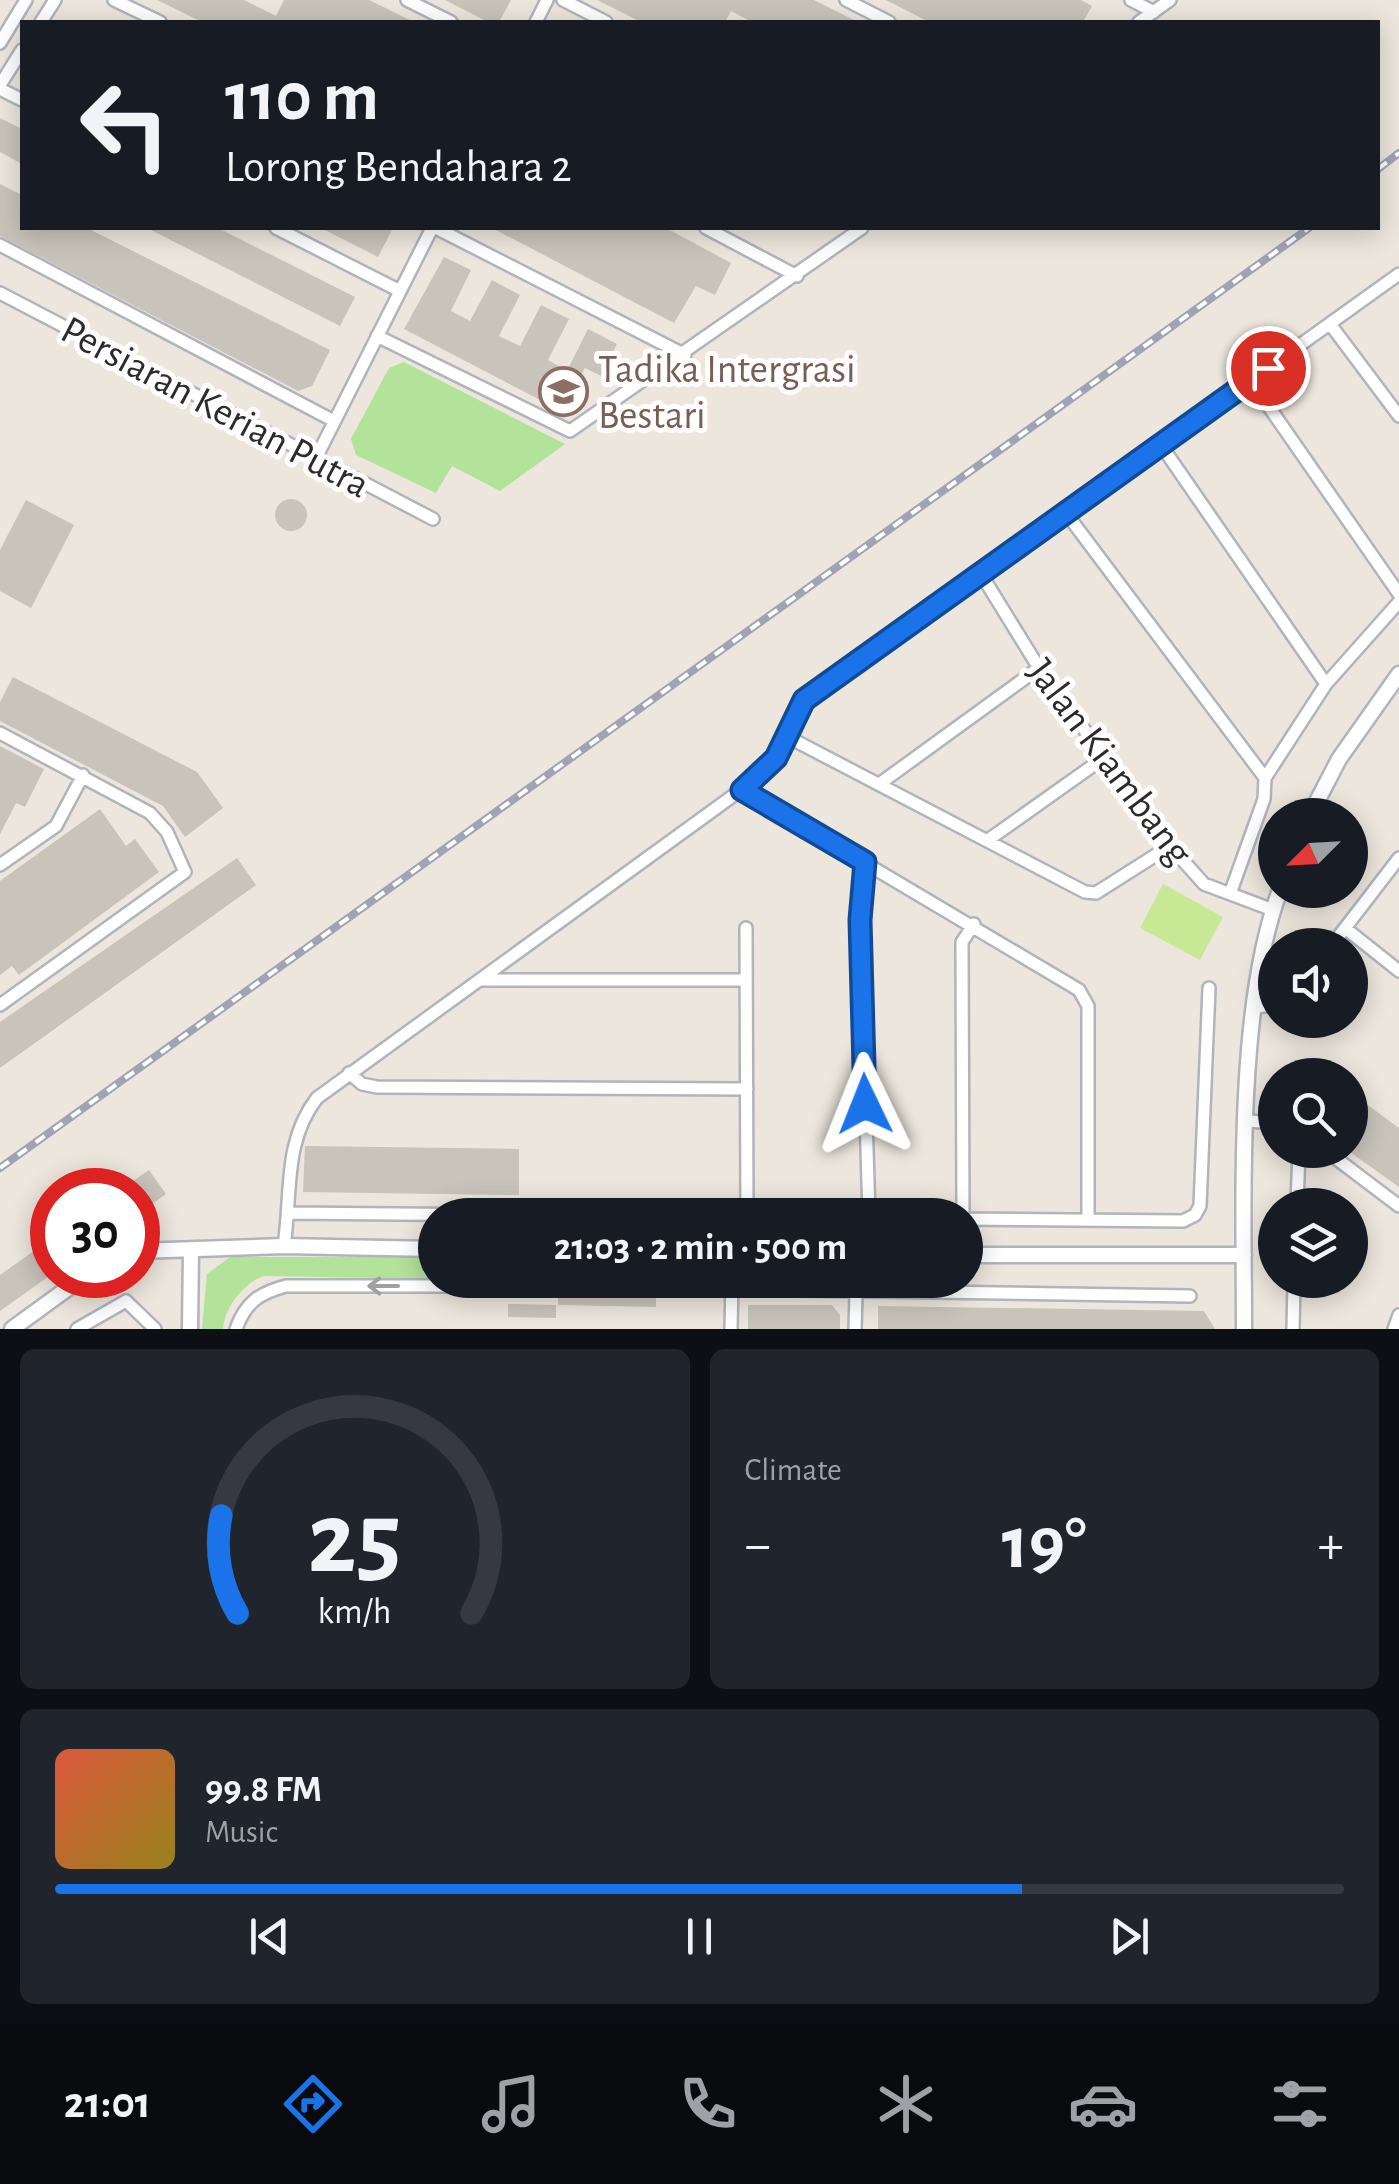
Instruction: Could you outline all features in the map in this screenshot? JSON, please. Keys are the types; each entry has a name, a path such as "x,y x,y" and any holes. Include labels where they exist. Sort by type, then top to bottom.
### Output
{"street":[{"path":"0,42 26,0"},
{"path":"114,0 156,20"},
{"path":"407,0 447,20"},
{"path":"563,0 602,20"},
{"path":"846,0 884,20"},
{"path":"1132,0 1154,12"},
{"path":"1143,20 1170,0"},
{"path":"0,87 20,53"},
{"path":"280,230 400,291"},
{"path":"316,458 433,230"},
{"path":"438,230 684,355"},
{"path":"710,230 797,276"},
{"path":"377,336 558,428 576,429 859,230"},
{"path":"0,244 334,421"},
{"path":"284,1246 291,1144 302,1118 317,1098 763,774 804,700 1399,274"},
{"name":"Persiaran Kerian Putra","path":"0,294 433,519"},
{"path":"1330,324 1398,414"},
{"path":"1250,381 1399,594"},
{"path":"1160,445 1326,684"},
{"path":"1066,513 1265,778"},
{"name":"Jalan Kiambang","path":"980,574 1040,668 1170,846 1204,884 1273,910"},
{"path":"1231,892 1264,799 1265,778 1326,684 1399,602"},
{"path":"882,782 1040,668"},
{"path":"1319,798 1339,758 1399,674"},
{"path":"0,733 159,820 185,872 0,1005"},
{"path":"786,736 1096,893 1170,846"},
{"path":"988,840 1105,757"},
{"path":"0,866 56,826 83,775"},
{"path":"742,790 974,924 1085,997 1088,1220"},
{"path":"1345,928 1399,858"},
{"path":"865,862 860,920 868,1198"},
{"path":"1244,1329 1248,1121 1256,1007 1273,910"},
{"path":"964,1198 962,942 974,924"},
{"path":"746,928 747,1198"},
{"path":"1368,946 1399,971"},
{"path":"480,980 746,980"},
{"path":"983,1217 1183,1221 1196,1215 1200,1206 1209,988"},
{"path":"348,1073 362,1084 377,1087 747,1088"},
{"path":"1248,1121 1258,1121"},
{"path":"1349,1168 1399,1206"},
{"path":"289,1213 418,1214"},
{"path":"160,1251 284,1246 418,1248"},
{"path":"190,1329 191,1250"},
{"path":"983,1255 1244,1256"},
{"path":"236,1329 244,1308 266,1291 286,1286 418,1286"},
{"path":"983,1295 1190,1296"},
{"path":"12,1329 54,1298"},
{"path":"732,1298 732,1329"},
{"path":"855,1329 856,1298"},
{"path":"1293,1329 1294,1298"},
{"path":"77,1329 111,1305 126,1301 154,1329"},
{"path":"1394,1329 1399,1315"}],"green space":[{"path":"404,362 565,444 500,491 452,466 436,493 356,455 351,439 389,368"},
{"path":"1163,884 1223,917 1200,960 1140,928"},
{"path":"230,1257 418,1257 418,1279 264,1276 236,1297 223,1329 202,1329 207,1274"}],"building":[{"path":"157,0 244,0 276,16 284,0 369,0 410,20 198,20"},
{"path":"445,0 511,0 500,20 484,20"},
{"path":"597,0 814,0 854,20 748,20 731,11 726,20 637,20"},
{"path":"886,0 1081,0 1092,6 1084,20 925,20"},
{"path":"0,118 20,128 20,163 0,152"},
{"path":"0,184 20,194 20,230 91,230 330,350 312,386 298,391 0,236"},
{"path":"151,230 222,230 355,297 340,326"},
{"path":"325,230 392,230 378,257"},
{"path":"496,230 670,230 731,263 715,295 696,286 674,323"},
{"path":"444,257 471,270 451,311 470,321 492,280 520,295 499,336 520,346 541,305 569,319 548,360 567,371 588,329 617,344 601,376 585,368 561,411 404,329"},
{"path":"291,499 302,504 307,515 302,526 291,531 280,526 275,515 280,504"},
{"path":"26,500 74,525 31,608 0,591 0,550"},
{"path":"13,677 197,772 223,808 185,837 163,806 0,721 0,702"},
{"path":"0,746 44,769 25,807 16,803 0,834"},
{"path":"100,809 126,846 135,839 159,872 19,975 12,966 0,975 0,881"},
{"path":"237,858 256,885 0,1068 0,1022"},
{"path":"1368,1105 1399,1128 1399,1187 1368,1165"},
{"path":"305,1146 519,1149 519,1195 303,1192"},
{"path":"30,1254 30,1290 0,1311 0,1275"},
{"path":"558,1298 656,1298 656,1307 558,1305"},
{"path":"508,1304 556,1305 556,1318 508,1317"},
{"path":"748,1305 832,1305 840,1315 840,1329 748,1329"},
{"path":"878,1306 1204,1311 1215,1329 878,1329"}],"railway":[{"path":"1380,167 1399,153"},
{"path":"0,1168 1306,230"}],"place":[{"name":"Tadika Intergrasi Bestari","path":"563,391"}],"route":[{"path":"865,1104 860,920 865,862 742,790 776,758 804,700 1268,368"}]}
